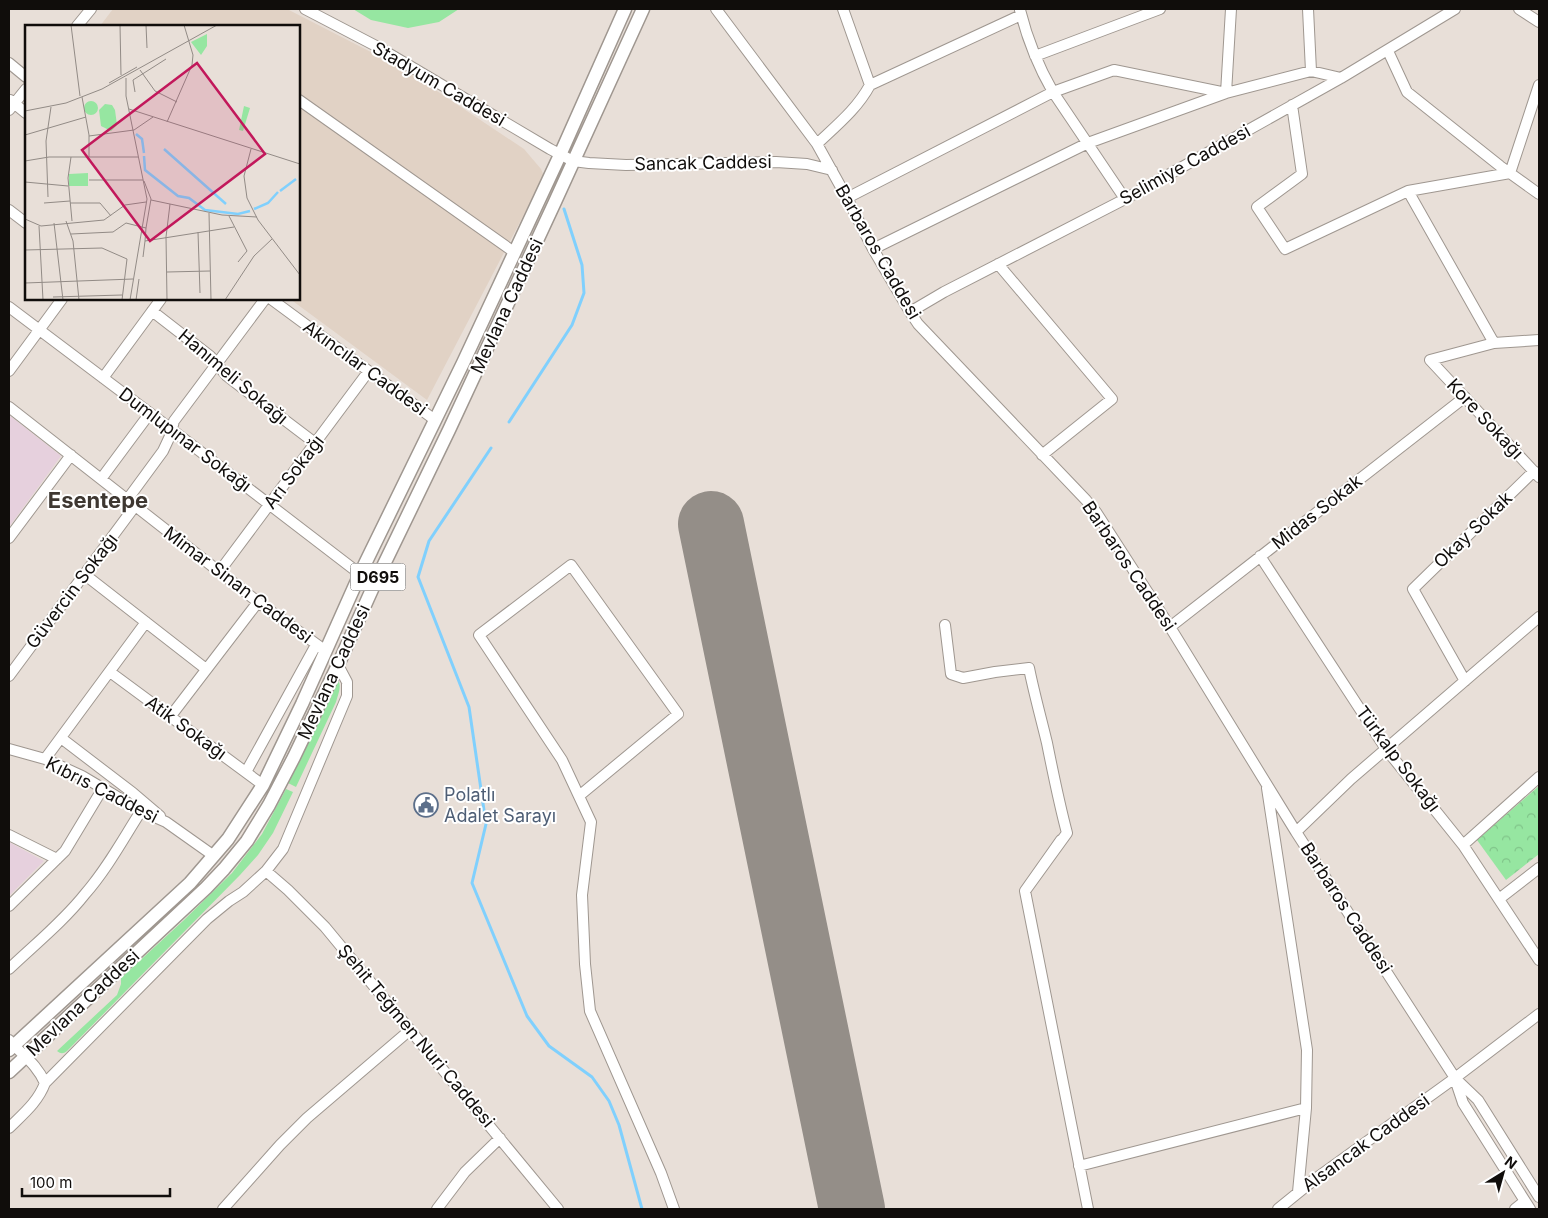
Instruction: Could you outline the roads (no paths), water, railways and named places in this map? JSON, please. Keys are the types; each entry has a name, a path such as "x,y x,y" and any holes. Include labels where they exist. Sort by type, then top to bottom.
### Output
{"main road":[{"name":"Mevlana Caddesi","path":"10,1046 190,883 240,822 263,784 302,704 321,648 360,574 463,363 560,155 625,9"},
{"name":"Mevlana Caddesi","path":"9,1072 183,910 235,856 247,841 269,805 338,665 502,316 643,9"}],"street":[{"path":"78,25 92,9"},
{"name":"Stadyum Caddesi","path":"305,9 376,46 573,161"},
{"name":"Barbaros Caddesi","path":"716,9 817,144 873,249 910,312 931,338 1096,512 1170,627 1296,832 1455,1078 1478,1100 1539,1198"},
{"path":"843,9 870,85"},
{"path":"1035,56 1160,9"},
{"path":"1226,93 1231,9"},
{"path":"1308,9 1311,71"},
{"name":"Selimiye Caddesi","path":"910,312 944,292 1126,199 1342,78 1456,9"},
{"path":"1519,9 1539,22"},
{"path":"817,144 852,111 870,85 1020,12 1035,56 1053,92 1126,199"},
{"path":"1388,51 1407,92 1510,174 1539,194"},
{"path":"9,63 25,76"},
{"path":"847,198 1053,92 1114,70 1226,93"},
{"path":"873,249 1088,143 1226,93 1311,71 1342,78"},
{"path":"1510,174 1539,85"},
{"path":"25,89 10,105 25,112"},
{"path":"300,101 514,252"},
{"path":"1292,106 1302,174 1257,207 1285,249 1408,191 1510,174"},
{"name":"Sancak Caddesi","path":"573,161 626,165 783,162 807,164 832,170"},
{"path":"1408,191 1494,343 1539,340"},
{"path":"9,210 25,222"},
{"path":"998,264 1112,399 1042,454"},
{"path":"9,371 61,300"},
{"path":"103,378 161,300"},
{"name":"Güvercin Sokağı","path":"9,676 84,574 131,503 163,452 174,421 264,300"},
{"name":"Akıncılar Caddesi","path":"272,300 435,420"},
{"name":"Dumlupınar Sokağı","path":"9,307 360,574"},
{"name":"Hanımeli Sokağı","path":"152,311 205,352 236,383 315,443"},
{"name":"Kore Sokağı","path":"1494,343 1430,360 1537,474"},
{"name":"Arı Sokağı","path":"219,572 368,372"},
{"name":"Midas Sokak","path":"1170,627 1465,397"},
{"name":"Mimar Sinan Caddesi","path":"9,407 219,572 321,648"},
{"path":"101,479 150,413"},
{"path":"9,538 70,455"},
{"name":"Okay Sokak","path":"1465,681 1413,589 1537,474"},
{"name":"Türkalp Sokağı","path":"1260,556 1386,749 1463,845 1539,960"},
{"path":"579,796 678,714 571,565 479,635 562,760 591,822 582,895 585,964 590,1011 661,1173 674,1209"},
{"path":"84,574 206,669"},
{"path":"170,717 258,602"},
{"path":"1296,832 1351,779 1539,617"},
{"path":"44,759 146,622"},
{"path":"945,625 951,674 963,678 1029,668 1067,833 1030,884"},
{"path":"246,772 321,648"},
{"path":"9,1128 33,1104 45,1084 207,919 266,872 283,849 347,696 347,682 338,665"},
{"name":"Atik Sokağı","path":"110,672 263,784"},
{"name":"Kıbrıs Caddesi","path":"61,738 166,822 214,856"},
{"name":"Kıbrıs Caddesi","path":"9,749 63,766 141,811 166,822"},
{"path":"1463,845 1539,777"},
{"path":"1266,782 1307,1050 1306,1108 1298,1192"},
{"path":"9,906 57,859 72,841 103,788"},
{"path":"9,969 64,917 85,894 114,854 141,811"},
{"path":"9,834 57,859"},
{"path":"1061,840 1025,891 1088,1209"},
{"path":"1499,899 1539,868"},
{"name":"Şehit Teğmen Nuri Caddesi","path":"266,872 288,890 325,927 500,1138 556,1209"},
{"name":"Alsancak Caddesi","path":"1278,1209 1298,1192 1455,1078 1539,1014"},
{"path":"223,1209 307,1118 410,1030"},
{"path":"10,1046 25,1057 40,1072 45,1084"},
{"name":"Barbaros Caddesi","path":"1455,1078 1463,1103 1527,1205"},
{"path":"1079,1166 1306,1108"},
{"path":"437,1209 465,1172 500,1138"},
{"path":"1515,1209 1527,1205"}],"waterway":[{"path":"509,422 572,325 584,293 582,265 564,209"},
{"path":"491,448 429,541 418,577 469,707 486,824 472,883 527,1016 549,1046 592,1077 609,1101 619,1125 642,1209"}],"place":[{"name":"Polatlı Adalet Sarayı","path":"426,805"}],"district":[{"name":"Esentepe","path":"98,500"}]}
